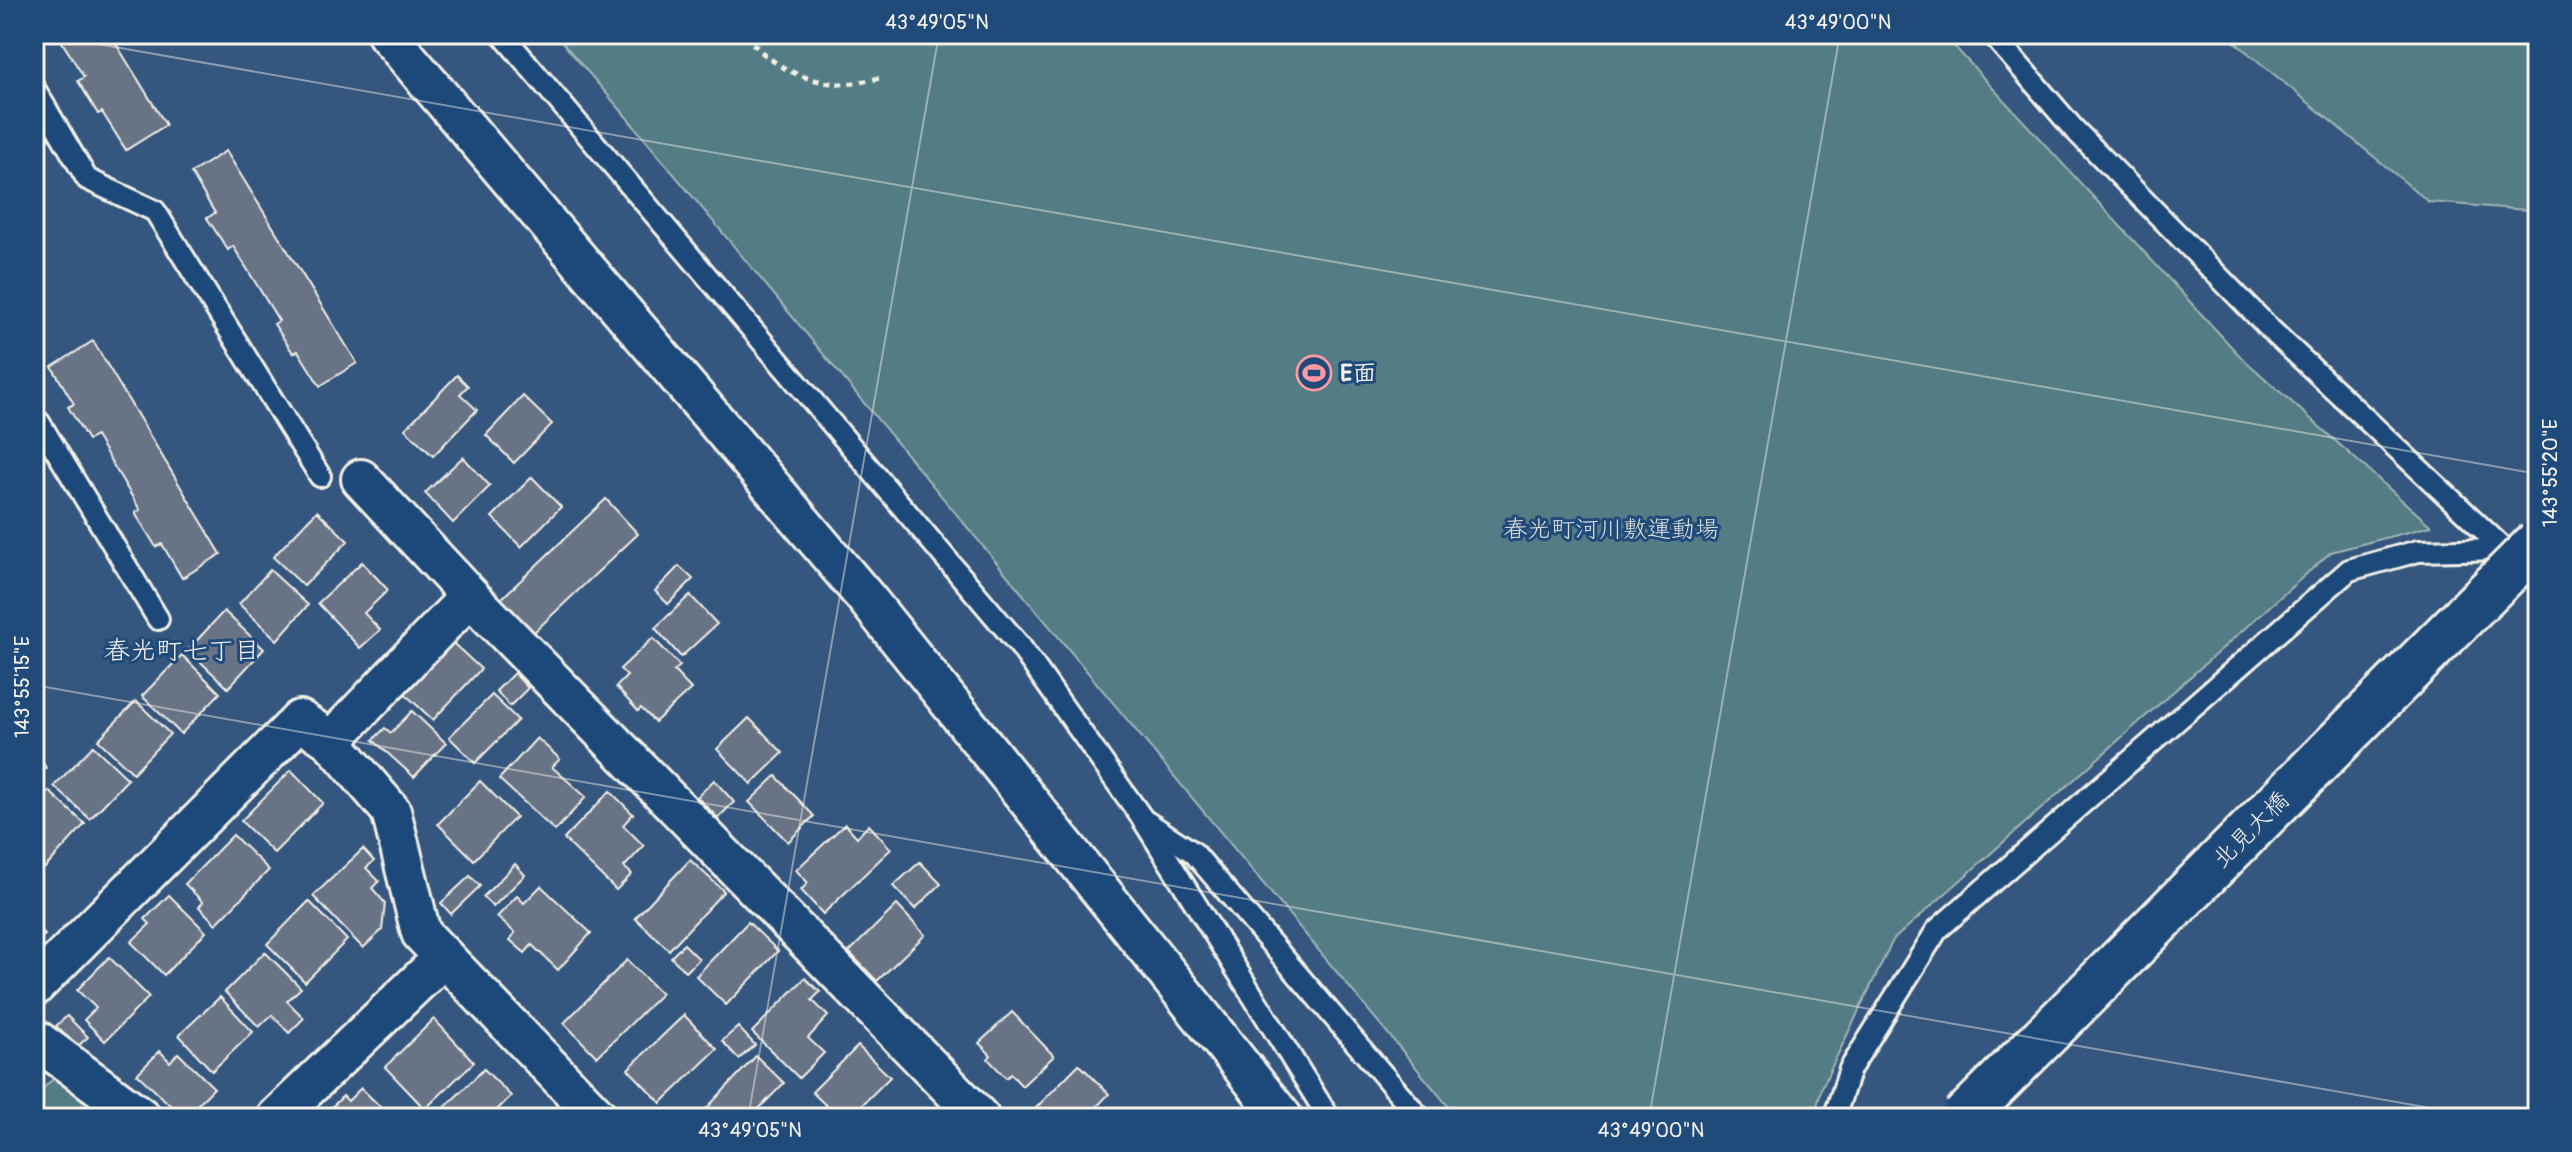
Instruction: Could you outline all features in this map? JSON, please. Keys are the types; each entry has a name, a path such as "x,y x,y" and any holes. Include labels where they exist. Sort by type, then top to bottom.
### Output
{"street":[{"path":"387,34 866,598 1283,1118"},
{"path":"361,479 470,596 980,1118"},
{"name":"北見大橋","path":"1963,1118 2521,545"},
{"path":"331,741 470,596"},
{"path":"34,987 300,720 331,741 391,811 421,933 599,1118"},
{"path":"276,1118 444,957"},
{"path":"34,1038 142,1118"}],"lane":[{"path":"502,34 1020,646 1142,818 1329,1118"},
{"path":"1992,34 2072,127 2271,330 2521,545 2538,581"},
{"path":"34,88 87,179 155,211 320,476"},
{"path":"34,420 39,422 158,619"},
{"path":"1834,1118 1850,1069 1937,930 2349,570 2418,551 2521,545"},
{"path":"1142,818 1194,853 1420,1118"}],"path":[{"path":"745,34 759,52 796,76 843,84 880,78"}],"green space":[{"name":"春光町河川敷運動場","path":"555,34 1943,34 2240,356 2431,526 2331,552 1893,940 1822,1087 1814,1118 1458,1118"},
{"path":"2225,34 2538,34 2538,211 2429,202"},
{"path":"54,1078 108,1118 34,1118 34,1097"}],"building":[{"path":"57,34 110,34 166,125 126,150 102,112 98,114 78,81 84,77"},
{"path":"226,151 357,363 320,386 298,351 293,353 274,324 279,321 233,246 228,250 207,218 215,213 191,173"},
{"path":"93,341 221,554 182,578 162,544 156,547 135,513 140,510 96,436 88,440 68,407 74,404 52,367"},
{"path":"457,375 468,386 460,394 477,410 433,456 405,429"},
{"path":"523,396 552,424 514,463 486,435"},
{"path":"463,457 490,486 453,523 425,493"},
{"path":"532,477 561,507 521,547 492,517"},
{"path":"606,499 638,534 532,634 500,600"},
{"path":"317,511 348,541 304,586 273,557"},
{"path":"362,562 388,590 364,613 380,630 360,648 318,603"},
{"path":"679,566 693,579 668,604 655,591"},
{"path":"270,570 308,605 277,640 239,604"},
{"path":"690,595 717,624 681,657 655,628"},
{"path":"224,611 264,649 228,688 188,650"},
{"path":"653,638 680,666 674,671 691,689 655,722 641,708 638,711 616,687 627,676 620,669"},
{"path":"453,643 481,669 433,720 405,694"},
{"path":"182,655 220,693 181,734 142,696"},
{"path":"514,673 528,688 510,706 496,691"},
{"path":"492,695 518,720 475,763 449,737"},
{"path":"136,701 170,734 133,773 98,740"},
{"path":"412,711 446,743 414,777 373,740 385,728 391,733"},
{"path":"749,718 783,753 751,784 717,749"},
{"path":"537,738 560,759 552,767 586,797 555,831 499,779"},
{"path":"93,746 128,779 90,819 54,786"},
{"path":"34,748 46,768 34,775"},
{"path":"291,770 323,803 274,853 241,821"},
{"path":"776,776 814,816 788,842 749,802"},
{"path":"714,780 734,802 718,818 697,797"},
{"path":"480,781 516,817 474,860 438,824"},
{"path":"49,791 85,824 45,868 34,857 34,807"},
{"path":"610,791 633,814 623,825 644,846 624,867 632,874 616,890 564,839"},
{"path":"845,824 857,837 869,825 891,849 823,914 801,890 808,883 796,870"},
{"path":"233,835 269,870 216,924 199,907 203,902 185,884"},
{"path":"363,849 374,861 366,868 379,881 372,888 385,903 382,930 363,948 313,896"},
{"path":"690,860 724,891 669,950 635,918"},
{"path":"920,862 941,884 915,909 893,886"},
{"path":"515,864 525,875 493,907 483,897"},
{"path":"470,876 480,886 451,914 441,903"},
{"path":"541,886 591,933 558,970 532,945 525,953 510,940 515,933 497,917 517,896 524,903"},
{"path":"169,895 206,932 164,975 131,942 150,924 145,919"},
{"path":"309,901 347,940 305,982 267,944"},
{"path":"897,905 925,935 877,981 849,952"},
{"path":"748,922 778,951 726,1005 696,976"},
{"path":"34,923 45,935 34,944"},
{"path":"684,944 699,959 686,972 671,957"},
{"path":"265,952 301,988 287,1001 304,1018 289,1033 272,1015 259,1027 225,992"},
{"path":"109,957 149,997 105,1041 84,1020 96,1008 77,990"},
{"path":"627,960 661,994 597,1057 564,1023"},
{"path":"805,978 820,992 812,1000 828,1016 808,1038 824,1053 799,1078 752,1032"},
{"path":"220,997 253,1032 212,1071 179,1035"},
{"path":"1012,1012 1054,1056 1022,1086 1011,1074 1006,1078 988,1059 991,1055 979,1043"},
{"path":"684,1015 717,1049 661,1103 628,1069"},
{"path":"67,1016 88,1037 77,1047 56,1026"},
{"path":"434,1019 474,1062 425,1109 385,1067"},
{"path":"738,1027 755,1045 739,1059 722,1041"},
{"path":"858,1046 890,1077 849,1118 839,1118 812,1092"},
{"path":"160,1051 170,1062 178,1053 214,1088 184,1118 137,1074"},
{"path":"756,1056 784,1083 750,1118 713,1118 705,1110"},
{"path":"1079,1064 1109,1094 1086,1118 1033,1118 1030,1114"},
{"path":"484,1069 511,1096 489,1118 434,1118"},
{"path":"361,1088 392,1118 331,1118 326,1113 343,1096 348,1101"}],"place":[{"name":"E面","path":"1314,373"}],"district":[{"name":"春光町七丁目","path":"182,651"}]}
